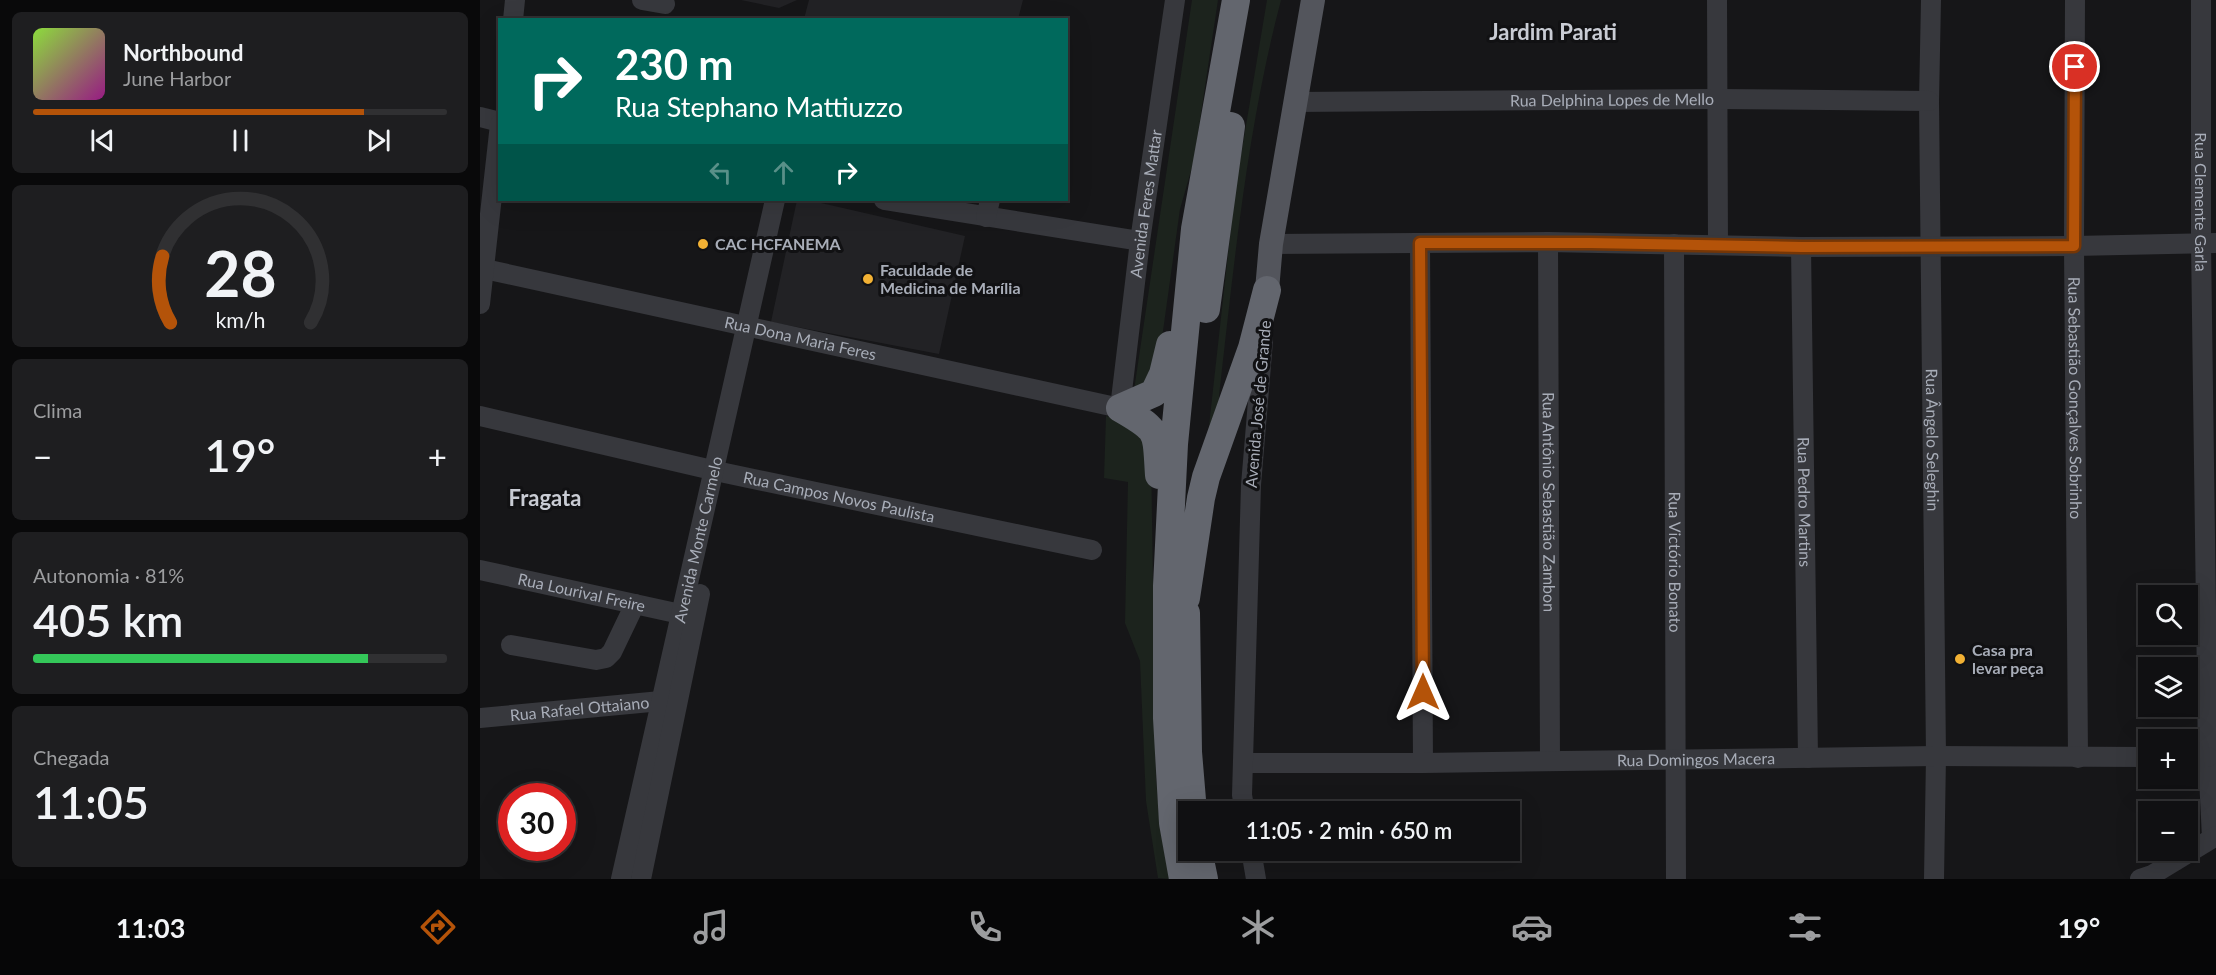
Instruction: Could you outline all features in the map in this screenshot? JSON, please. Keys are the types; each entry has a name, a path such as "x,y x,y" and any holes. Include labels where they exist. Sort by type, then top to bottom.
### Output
{"highway":[{"path":"1176,592 1174,444 1195,230 1236,0"},
{"path":"1183,879 1173,823 1167,718 1176,592 1195,431 1207,297 1237,92 1254,0"},
{"path":"1120,408 1146,398 1159,386 1168,354 1184,256 1195,230"},
{"path":"1176,592 1206,477 1252,348 1267,290"},
{"path":"1120,408 1147,424 1157,441 1176,592 1192,801"},
{"path":"1200,861 1204,879"}],"main road":[{"name":"Avenida José de Grande","path":"1267,290 1271,244 1313,0"}],"street":[{"path":"513,18 515,0"},
{"path":"642,0 664,8"},
{"name":"Avenida Feres Mattar","path":"1120,408 1140,241 1175,0"},
{"path":"1717,0 1718,245"},
{"name":"Rua Ângelo Seleghin","path":"1931,0 1929,101 1936,756 1934,879"},
{"name":"Rua Sebastião Gonçalves Sobrinho","path":"2075,0 2074,246 2078,758"},
{"name":"Rua Clemente Garla","path":"2201,0 2208,243 2208,757 2214,837"},
{"name":"Rua Delphina Lopes de Mello","path":"1294,102 1718,99 1929,101"},
{"path":"480,117 498,122"},
{"path":"480,304 481,268 498,138"},
{"name":"Avenida Monte Carmelo","path":"753,328 775,201"},
{"name":"Avenida Monte Carmelo","path":"621,879 669,705 753,328 788,201"},
{"path":"897,201 988,208 1140,241"},
{"path":"1271,244 1548,242 1802,247 2208,243"},
{"name":"Rua Antônio Sebastião Zambon","path":"1548,242 1550,761"},
{"path":"1420,243 1423,763"},
{"name":"Rua Victório Bonato","path":"1674,244 1676,879"},
{"name":"Rua Pedro Martins","path":"1802,247 1808,758"},
{"name":"Rua Dona Maria Feres","path":"481,268 1120,408"},
{"name":"Avenida José de Grande","path":"1243,801 1251,485 1267,290"},
{"name":"Rua Campos Novos Paulista","path":"480,416 720,471 1092,550"},
{"name":"Rua Lourival Freire","path":"480,570 689,616"},
{"path":"511,645 597,660 606,658 612,652 635,604"},
{"name":"Avenida Monte Carmelo","path":"641,879 669,705"},
{"name":"Rua Rafael Ottaiano","path":"480,718 669,705"},
{"name":"Rua Domingos Macera","path":"1243,763 1423,763 1936,756 2138,757"},
{"path":"2198,757 2208,757"},
{"path":"2140,879 2152,875 2214,837"},
{"path":"1253,861 1256,879"}],"shaded area":[{"path":"741,0 797,0 779,8"},
{"path":"809,0 1023,0 1018,18 804,18"},
{"path":"1192,0 1218,0 1194,160 1180,209 1157,374 1133,397"},
{"path":"1267,0 1281,0 1250,147 1230,297 1219,396 1219,419 1206,453 1235,191"},
{"name":"Faculdade de Medicina de Marília","path":"797,201 812,201 965,236 939,354 771,322"},
{"path":"1106,416 1136,425 1151,453 1156,778 1160,826 1169,879 1158,878 1146,801 1140,661 1125,623 1128,482 1104,478"}],"place":[{"name":"CAC HCFANEMA","path":"703,244"},
{"name":"Faculdade de Medicina de Marília","path":"868,279"},
{"name":"Casa pra levar peça","path":"1960,659"}],"district":[{"name":"Jardim Parati","path":"1553,32"},
{"name":"Fragata","path":"545,498"}],"route":[{"path":"1423,692 1420,243 1802,247 2074,246 2075,67"}]}
